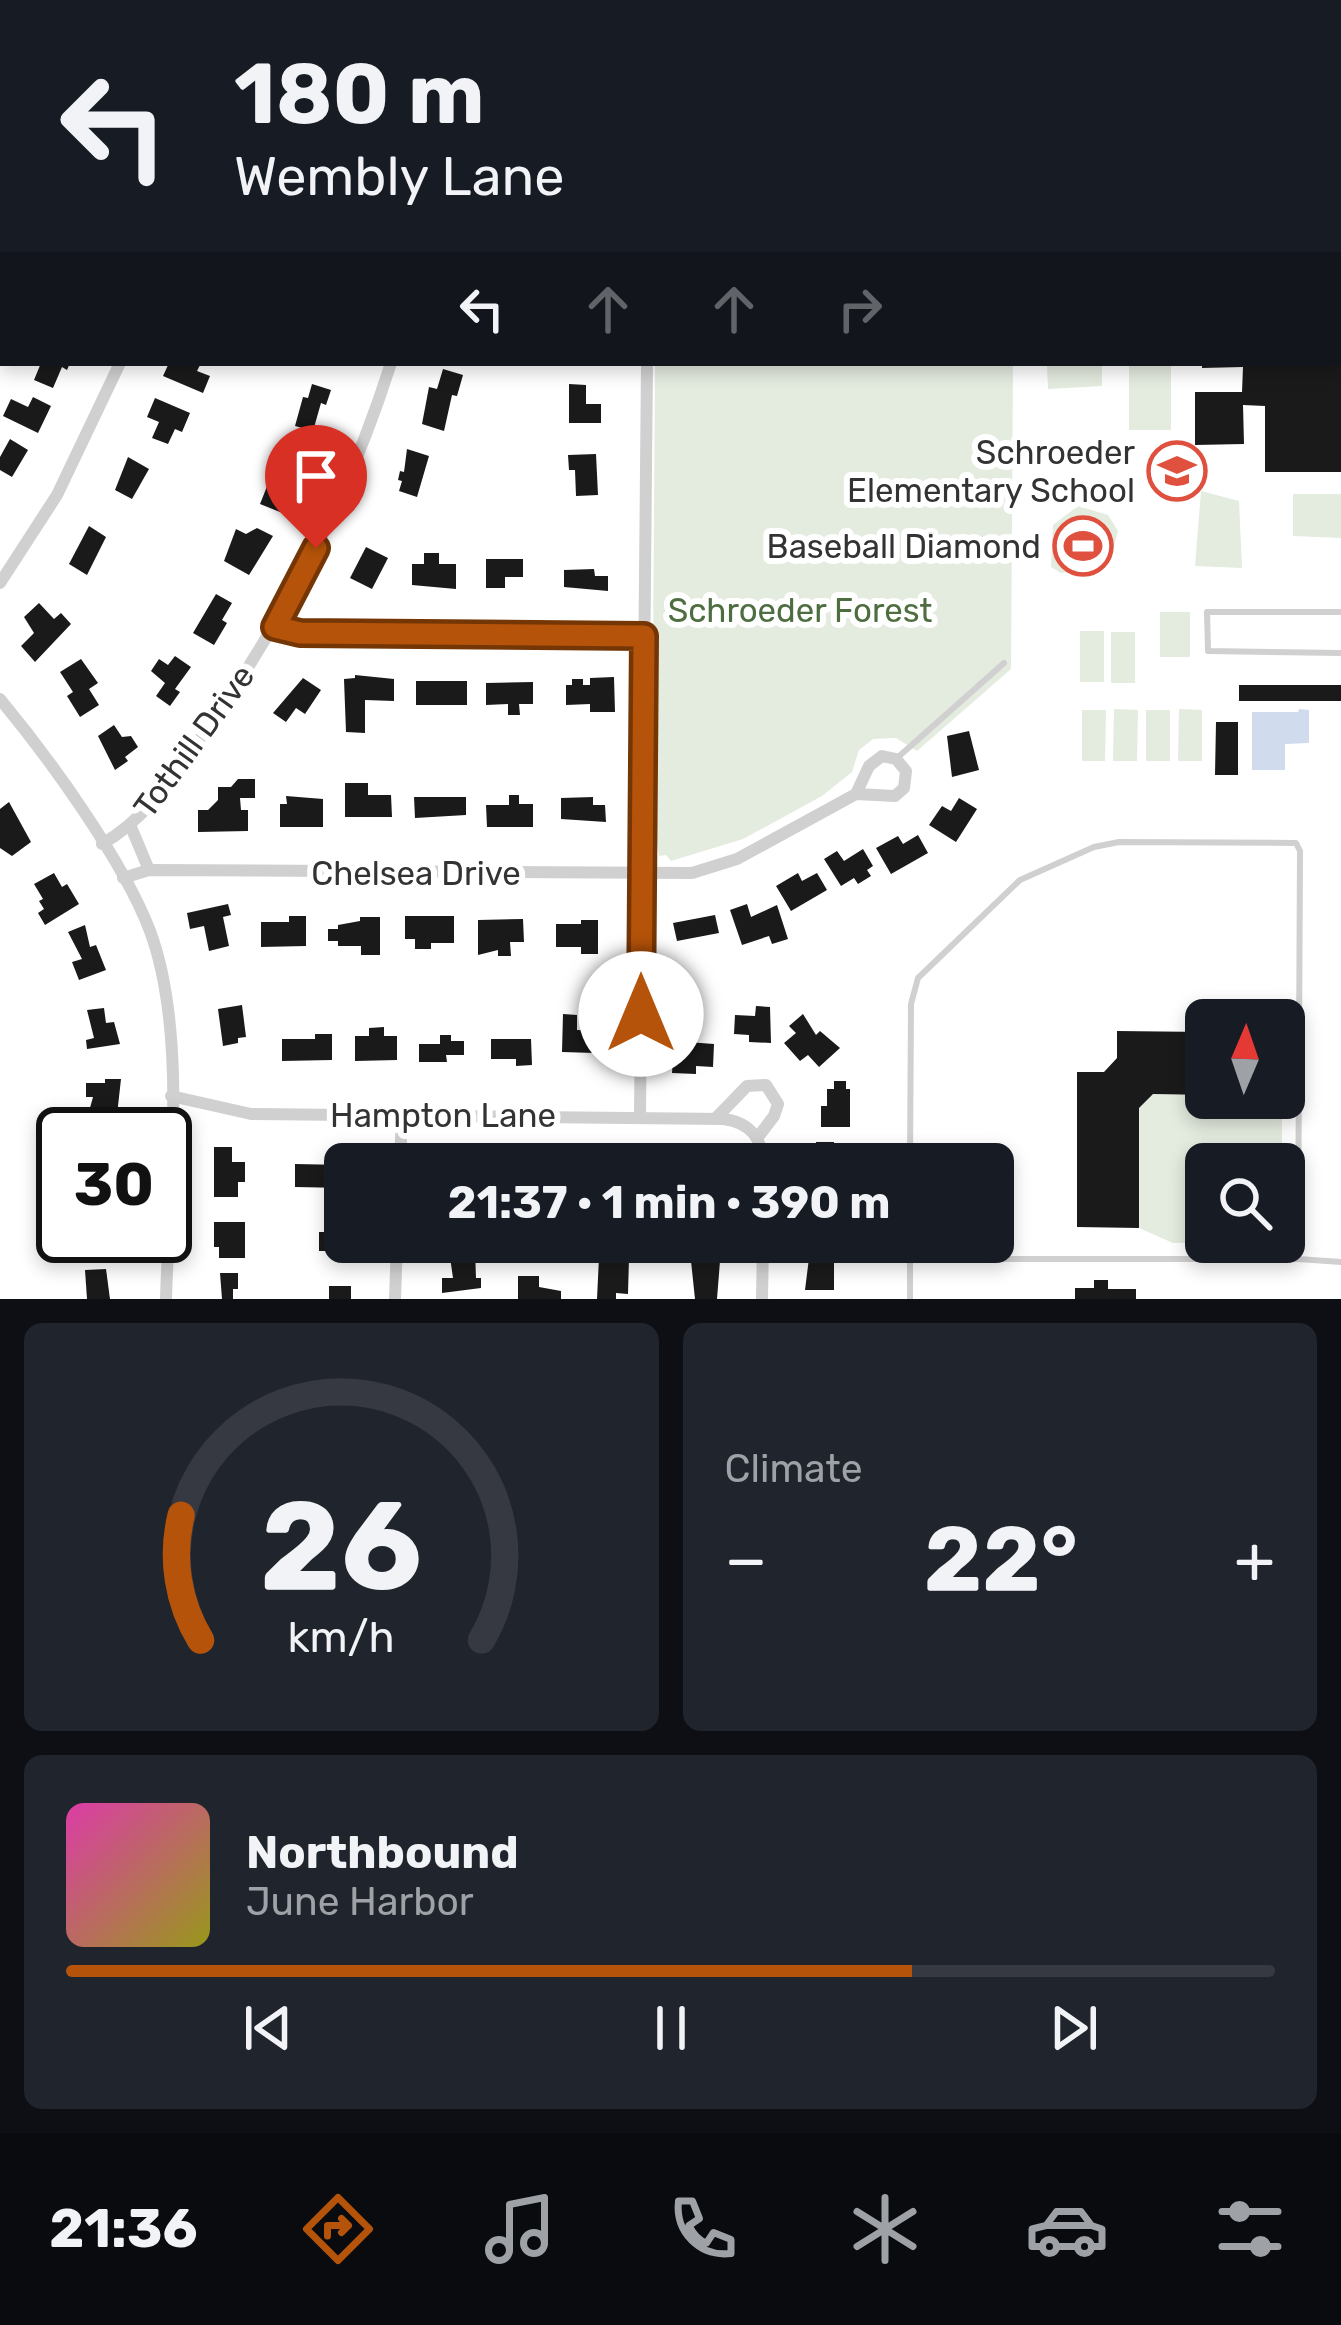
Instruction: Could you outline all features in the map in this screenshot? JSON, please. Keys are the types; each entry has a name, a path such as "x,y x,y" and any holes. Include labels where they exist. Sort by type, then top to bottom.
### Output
{"street":[{"path":"0,583 57,495 119,366"},
{"name":"Tothill Drive","path":"102,844 131,826 185,760 275,627 351,474 390,366"},
{"path":"640,1116 647,366"},
{"path":"275,627 300,633 644,636"},
{"path":"0,699 57,774 123,878 150,932 170,1028 166,1299"},
{"path":"882,756 896,759 906,770 900,793 886,798 856,794 874,760 882,756"},
{"name":"Chelsea Drive","path":"123,878 149,870 692,873 723,865 856,794"},
{"path":"131,826 149,870"},
{"path":"716,1118 747,1086 762,1084 771,1089 777,1109 758,1137 759,1143"},
{"name":"Hampton Lane","path":"172,1096 251,1114 716,1118 744,1124 758,1137"},
{"path":"401,1143 403,1114"},
{"path":"394,1299 396,1263"},
{"path":"763,1263 763,1299"}],"lane":[{"path":"1341,612 1207,612 1208,651 1341,653"},
{"path":"896,759 1004,663"},
{"path":"910,1143 911,1004 918,978 1020,880 1094,847 1119,842 1296,843 1300,851 1299,1143"},
{"path":"1014,1259 1185,1259"},
{"path":"1305,1259 1341,1262"},
{"path":"910,1263 910,1299"}],"green space":[{"name":"Schroeder Forest","path":"655,366 1013,366 1011,669 917,751 896,738 873,739 859,750 852,772 822,796 743,839 671,861 666,855 659,856 652,810"},
{"path":"1047,366 1102,366 1102,386 1048,389"},
{"path":"1129,366 1171,366 1171,430 1129,430"},
{"path":"1201,491 1239,501 1242,568 1195,566"},
{"path":"1293,494 1341,494 1341,538 1293,536"},
{"name":"Baseball Diamond","path":"1078,506 1108,515 1118,531 1110,561 1099,568 1061,573 1051,567 1053,525"},
{"path":"1160,612 1190,612 1190,657 1160,657"},
{"path":"1080,631 1104,631 1104,682 1080,682"},
{"path":"1111,632 1135,632 1135,683 1111,683"},
{"path":"1114,709 1138,710 1137,761 1113,761"},
{"path":"1179,709 1202,710 1202,761 1178,761"},
{"path":"1082,710 1106,710 1105,761 1082,761"},
{"path":"1146,710 1170,710 1170,761 1146,761"},
{"path":"1153,1094 1185,1095 1185,1119 1282,1119 1282,1143 1185,1143 1185,1243 1173,1243 1139,1228 1139,1108"}],"water":[{"path":"1309,710 1309,743 1285,744 1285,770 1252,770 1252,712"}],"building":[{"path":"40,366 69,366 67,370 62,367 53,388 34,380"},
{"path":"168,366 200,366 197,371 210,376 203,393 163,376"},
{"path":"1202,366 1341,366 1341,472 1265,472 1265,406 1243,405 1244,444 1195,445 1195,392 1242,392 1243,367"},
{"path":"443,369 463,375 457,396 452,395 444,431 422,424 429,387 437,389"},
{"path":"312,384 331,390 326,405 321,403 313,431 295,426"},
{"path":"569,384 586,385 586,404 601,404 601,423 569,423"},
{"path":"33,397 51,406 38,433 3,416 11,399 28,407"},
{"path":"155,398 190,413 182,432 175,429 168,444 152,438 159,422 147,417"},
{"path":"10,439 28,450 12,477 0,470 0,457"},
{"path":"407,449 429,456 417,497 399,491"},
{"path":"596,454 598,495 576,496 575,470 569,470 568,455"},
{"path":"128,457 149,469 132,499 115,490"},
{"path":"274,469 299,479 293,492 288,490 280,512 260,504"},
{"path":"89,526 106,537 87,575 69,564"},
{"path":"257,528 273,536 249,575 224,561 236,529 246,534"},
{"path":"366,547 388,558 372,589 350,578"},
{"path":"424,553 439,553 439,564 456,564 456,589 412,585 412,564 424,564"},
{"path":"486,559 523,559 523,577 505,577 505,588 486,588"},
{"path":"594,569 595,576 608,576 608,591 564,587 564,570"},
{"path":"216,594 232,603 214,645 193,633"},
{"path":"39,603 54,619 61,613 71,624 35,662 21,646 34,633 24,617"},
{"path":"175,656 191,667 175,689 180,692 170,706 156,696 165,683 151,671 159,659 168,665"},
{"path":"81,659 98,683 89,689 99,705 80,717 67,696 73,692 60,672"},
{"path":"355,675 394,679 394,701 365,700 365,733 346,732 344,679"},
{"path":"614,677 615,712 590,712 590,704 566,705 566,685 572,685 572,679 590,685 590,678"},
{"path":"303,678 321,690 305,714 296,708 286,722 273,713"},
{"path":"416,681 467,681 467,705 416,705"},
{"path":"533,682 533,704 519,704 520,715 508,715 508,704 486,705 486,683"},
{"path":"1239,685 1341,685 1341,701 1239,701"},
{"path":"1216,722 1238,722 1238,775 1215,775"},
{"path":"114,725 138,747 115,770 98,736"},
{"path":"969,731 979,770 952,777 947,736"},
{"path":"238,779 255,779 255,798 240,798 241,810 248,810 248,831 198,832 198,810 208,810 218,800 218,787 231,787"},
{"path":"345,783 368,783 368,795 391,795 392,817 345,817"},
{"path":"509,795 519,795 519,804 533,804 533,827 487,827 486,805 509,805"},
{"path":"286,796 323,799 323,827 280,827 280,804 287,804"},
{"path":"414,797 466,797 466,815 415,818"},
{"path":"593,797 593,805 605,805 606,822 561,819 561,798"},
{"path":"959,798 977,809 956,842 929,825 942,806 951,811"},
{"path":"9,802 31,842 12,856 0,848 0,809"},
{"path":"918,835 928,853 891,874 876,848 898,836 903,844"},
{"path":"863,849 873,866 867,870 871,876 841,886 824,859 837,851 844,861"},
{"path":"54,873 79,904 45,925 38,913 44,909 39,901 43,899 34,884"},
{"path":"798,873 802,881 817,873 827,890 791,911 776,886"},
{"path":"228,904 231,915 223,917 229,946 209,951 204,926 190,929 187,913"},
{"path":"747,904 751,917 777,905 788,939 772,944 769,936 742,945 730,910"},
{"path":"715,915 719,933 677,941 673,923"},
{"path":"289,916 306,916 306,946 261,947 261,922 289,922"},
{"path":"405,916 454,916 454,943 415,949 415,939 405,939"},
{"path":"360,917 380,917 380,955 361,955 361,946 328,941 328,929 360,921"},
{"path":"523,919 524,942 510,942 511,956 498,956 498,950 478,955 478,920"},
{"path":"581,920 598,920 598,954 581,954 581,947 556,947 556,924 581,924"},
{"path":"85,925 90,947 96,945 106,970 79,980 72,962 82,959 68,932"},
{"path":"242,1005 246,1037 223,1046 218,1009"},
{"path":"756,1006 770,1007 771,1043 749,1042 749,1035 734,1034 735,1015 755,1016"},
{"path":"104,1008 106,1023 114,1022 120,1044 87,1049 86,1040 94,1038 87,1010"},
{"path":"563,1014 577,1015 577,1030 606,1031 606,1049 562,1052"},
{"path":"803,1014 816,1035 820,1031 840,1048 819,1067 808,1055 800,1061 784,1043 796,1033 789,1026"},
{"path":"384,1027 384,1036 397,1036 397,1060 355,1061 355,1036 369,1036 369,1028"},
{"path":"1117,1031 1185,1032 1185,1095 1153,1094 1139,1108 1139,1228 1077,1227 1077,1072 1104,1072 1117,1058"},
{"path":"315,1034 332,1034 332,1060 282,1061 282,1039 315,1039"},
{"path":"440,1035 464,1041 464,1055 446,1055 447,1062 419,1062 419,1044 440,1044"},
{"path":"491,1039 531,1039 532,1065 516,1066 516,1059 491,1059"},
{"path":"674,1041 714,1044 713,1067 696,1066 696,1074 672,1073"},
{"path":"105,1079 121,1079 118,1107 90,1107 93,1097 86,1097 86,1083 105,1083"},
{"path":"834,1081 846,1081 850,1089 850,1127 821,1127 821,1106 827,1106 827,1089 834,1089"},
{"path":"214,1147 232,1147 232,1162 245,1162 245,1182 238,1182 238,1197 214,1197"},
{"path":"295,1164 324,1165 324,1188 295,1187"},
{"path":"214,1222 245,1222 245,1258 219,1258"},
{"path":"319,1232 324,1232 324,1251 319,1251"},
{"path":"451,1263 475,1263 481,1288 442,1293 442,1278 453,1278"},
{"path":"599,1263 629,1263 628,1294 597,1299"},
{"path":"691,1263 720,1263 717,1299 695,1299"},
{"path":"808,1263 834,1263 834,1290 805,1290"},
{"path":"106,1269 110,1299 87,1299 85,1270"},
{"path":"220,1273 238,1273 233,1299 222,1299"},
{"path":"518,1276 539,1276 539,1287 561,1291 561,1299 518,1299"},
{"path":"1094,1280 1108,1280 1108,1289 1136,1289 1136,1299 1075,1299 1075,1288 1094,1288"},
{"path":"329,1286 351,1286 351,1299 329,1299"}],"place":[{"name":"Schroeder Elementary School","path":"1177,471"},
{"name":"Baseball Diamond","path":"1083,546"}],"route":[{"path":"316,548 275,627 286,632 644,636 641,1014"}]}
